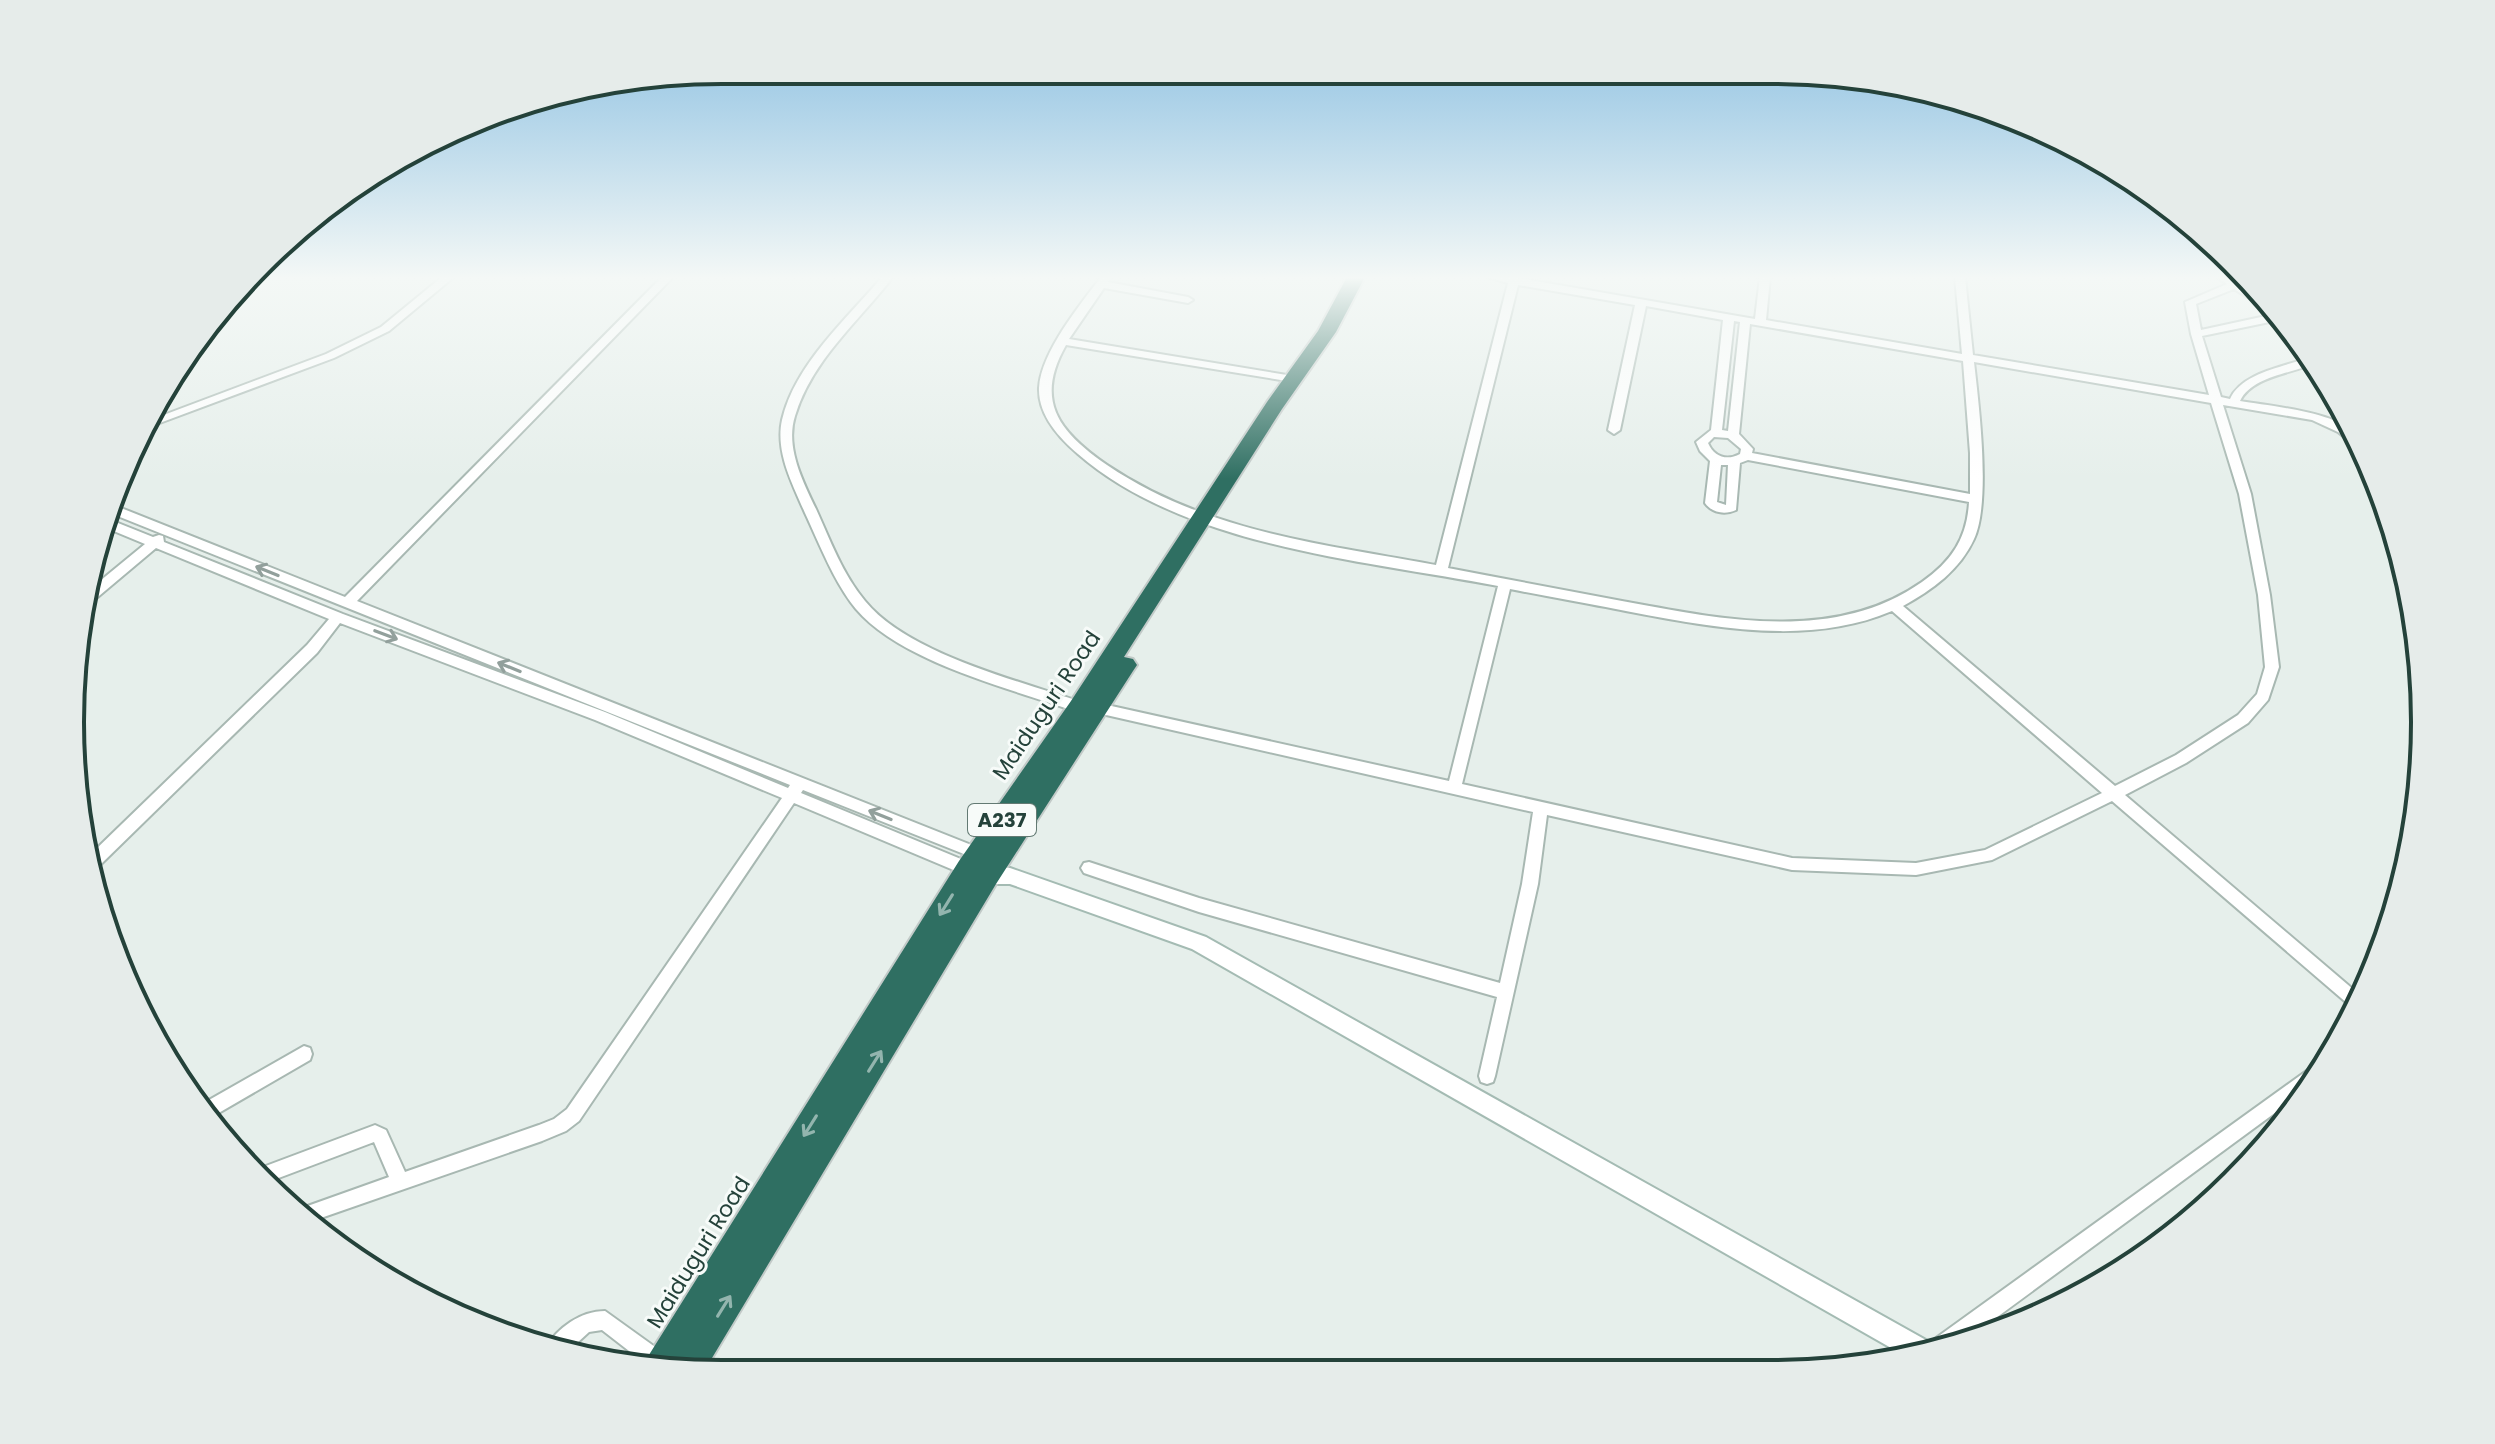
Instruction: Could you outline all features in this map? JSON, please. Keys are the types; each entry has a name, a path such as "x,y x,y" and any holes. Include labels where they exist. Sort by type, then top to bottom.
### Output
{"highway":[{"name":"Maiduguri Road","path":"674,1358 1209,521 1293,379 1318,344"},
{"name":"Maiduguri Road","path":"1209,521 1334,344"}],"street":[{"path":"160,421 354,344"},
{"path":"347,603 602,344"},
{"path":"833,344 812,370 788,419 787,447 798,484 862,607 912,646 932,656 1089,708 1792,864 1916,869 1987,856 2050,827 2181,759 2243,719 2263,696 2272,667 2264,595 2245,494 2199,344"},
{"path":"1062,344 1044,381 1046,404 1064,435 1106,469 1209,521 1274,540 1505,583 1733,625 1788,628 1846,621 1894,605 1920,591 1955,559 1971,535 1977,495 1965,344"},
{"path":"1084,344 1293,379"},
{"path":"1441,571 1498,344"},
{"path":"1614,430 1632,344"},
{"path":"1716,433 1726,344"},
{"path":"1716,459 1711,503 1715,507 1728,509 1732,507 1742,455 1733,436 1742,344"},
{"path":"1894,344 2234,402 2330,422 2339,429"},
{"path":"2234,402 2240,387 2249,381 2285,373 2301,365"},
{"path":"1721,392 1737,395"},
{"path":"1733,436 1716,433 1707,436 1702,442 1704,450 1716,459 1742,455 1777,458 1977,495"},
{"path":"120,512 988,867 1199,943 1910,1345"},
{"path":"115,527 338,617 796,788"},
{"path":"98,590 169,532"},
{"path":"1454,789 1505,583"},
{"path":"1894,605 2110,794 2349,996"},
{"path":"99,857 312,649 338,617"},
{"path":"314,1212 542,1133 573,1115 796,788"},
{"path":"1487,1076 1530,884 1541,809"},
{"path":"1089,868 1199,905 1506,992"},
{"path":"214,1107 304,1054"},
{"path":"1962,1331 2295,1088"},
{"path":"270,1172 375,1133 400,1182"},
{"path":"565,1340 577,1328 605,1320 653,1356"}]}
